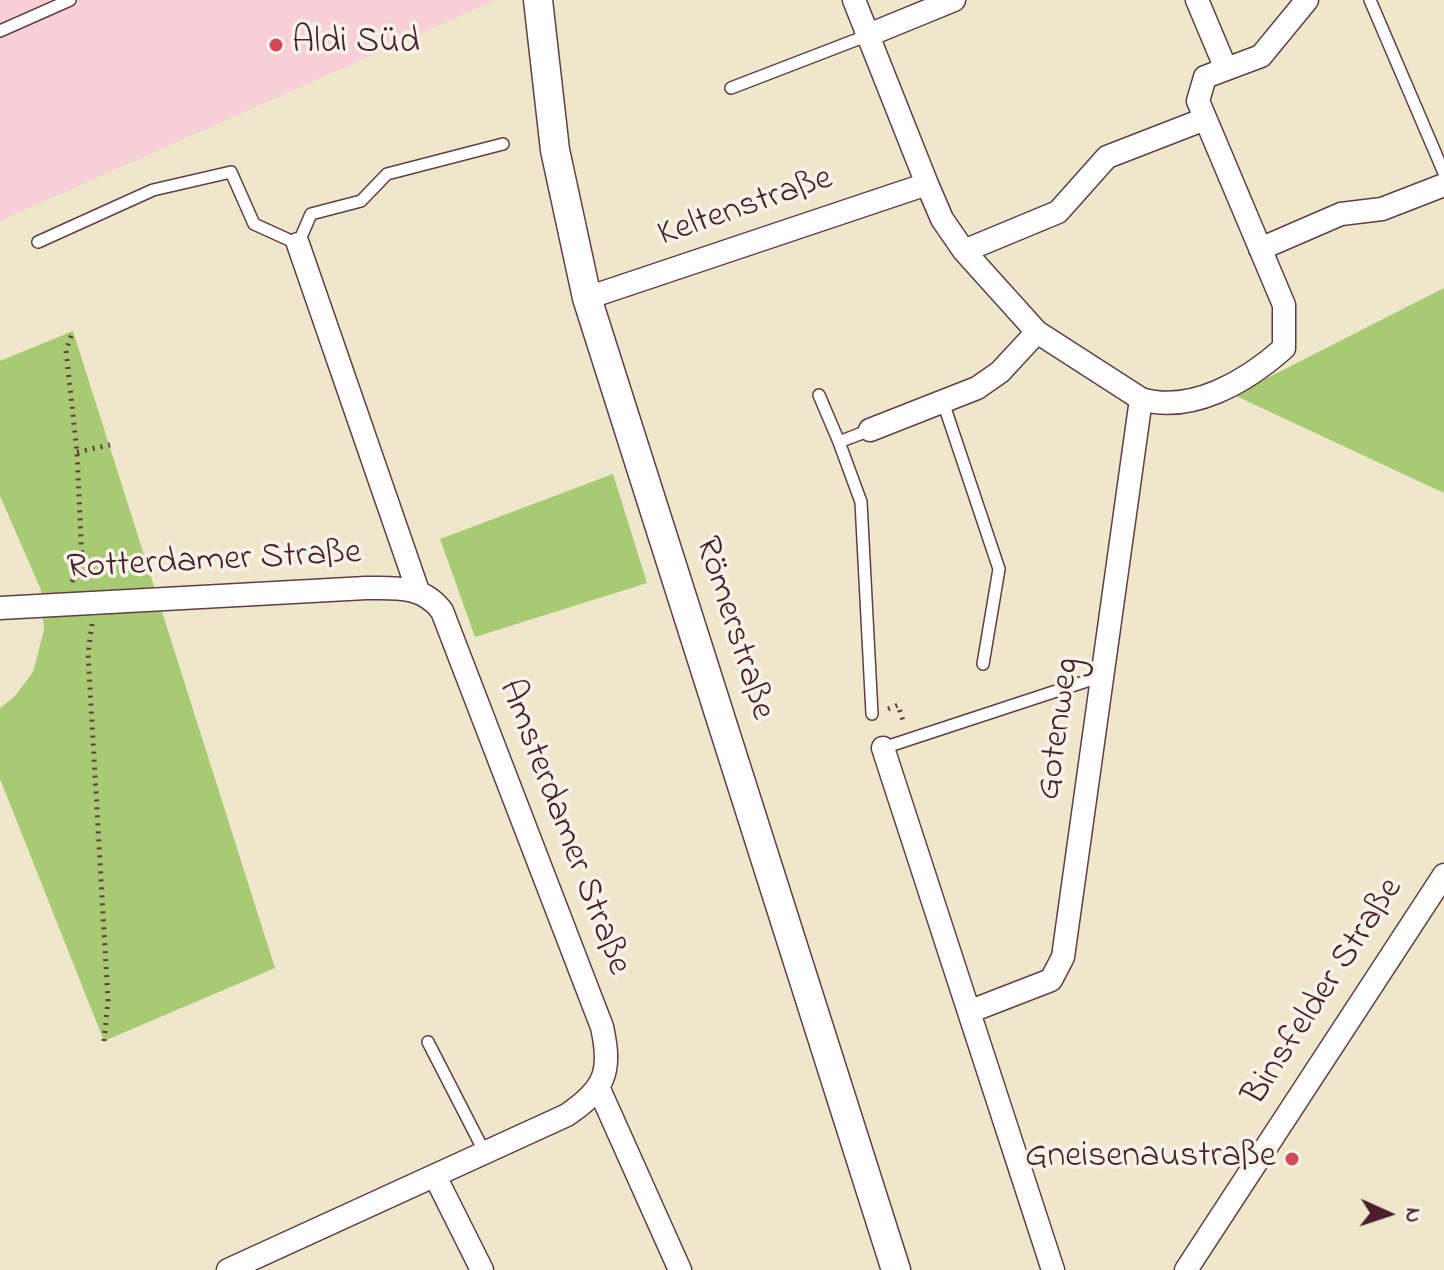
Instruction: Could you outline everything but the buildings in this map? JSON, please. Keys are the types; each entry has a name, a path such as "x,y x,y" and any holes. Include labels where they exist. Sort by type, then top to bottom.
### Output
{"street":[{"name":"Römerstraße","path":"538,0 555,150 587,298 896,1270"},
{"path":"854,0 942,219 964,251 1037,332 1141,399 1160,404 1180,404 1204,398 1269,361 1284,348 1284,305 1198,101 1205,77 1261,56 1307,0"},
{"path":"866,36 954,0"},
{"path":"1197,0 1226,69"},
{"path":"964,251 1058,212 1107,157 1205,119"},
{"name":"Keltenstraße","path":"587,298 927,184"},
{"path":"1260,249 1341,214 1382,209 1444,185"},
{"name":"Amsterdamer Straße","path":"298,244 424,594 442,611 602,1027 607,1050 605,1075 599,1089"},
{"path":"870,430 977,388 1000,372 1037,332"},
{"name":"Gotenweg","path":"971,1011 1051,980 1063,957 1141,399"},
{"name":"Rotterdamer Straße","path":"0,608 366,588 424,594"},
{"path":"883,748 1053,1270"},
{"name":"Binsfelder Straße","path":"1186,1270 1444,875"},
{"path":"231,1269 567,1115 599,1089 680,1270"},
{"path":"435,1176 482,1270"}],"lane":[{"path":"0,31 70,0"},
{"path":"1370,0 1444,173"},
{"path":"731,88 866,36"},
{"path":"38,242 153,190 231,172 254,224 298,244 311,214 361,201 387,174 503,144"},
{"path":"819,395 861,502 877,712"},
{"path":"943,402 999,569 983,664"},
{"path":"839,442 870,430"},
{"path":"883,748 1102,676"},
{"path":"428,1042 485,1153"}],"path":[{"path":"73,331 66,350 77,452 82,562 95,603 88,653 107,954 108,1001 104,1041"},
{"path":"77,452 110,445"},
{"path":"60,604 82,562"},
{"path":"877,712 898,705 903,721"}],"shaded area":[{"path":"0,0 496,0 0,221"}],"green space":[{"path":"1444,288 1444,493 1234,395"},
{"path":"73,331 275,968 104,1041 0,779 0,708 15,696 33,672 44,630 41,590 0,496 0,361"},
{"path":"613,474 647,583 475,637 440,539"}],"place":[{"name":"Aldi Süd","path":"276,45"},
{"name":"Gneisenaustraße","path":"1292,1159"}]}
